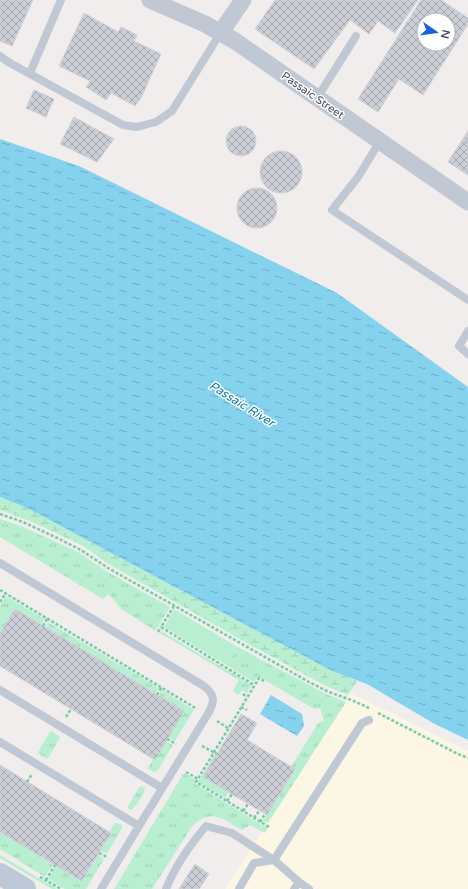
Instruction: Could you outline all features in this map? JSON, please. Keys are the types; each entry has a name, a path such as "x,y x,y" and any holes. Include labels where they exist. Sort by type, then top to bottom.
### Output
{"street":[{"name":"Passaic Street","path":"150,0 221,32 468,202"},
{"path":"221,32 243,0"}],"lane":[{"path":"30,73 61,0"},
{"path":"0,56 10,63 123,125 137,127 156,122 172,111 221,32"},
{"path":"317,98 356,36"},
{"path":"380,141 358,177 332,210 468,300"},
{"path":"468,331 459,346 468,354"},
{"path":"0,563 204,686 211,692 213,697 214,702 207,716 101,889"},
{"path":"0,690 162,788"},
{"path":"239,889 254,863 274,860 362,723 369,720"},
{"path":"0,742 139,826"},
{"path":"166,889 170,877 182,858 206,826 232,833 274,860 296,886 309,889"}],"path":[{"path":"0,514 24,522 81,550 108,568 309,682 354,701 468,758"},
{"path":"0,590 228,728"},
{"path":"0,602 5,594"},
{"path":"158,632 174,606"},
{"path":"43,626 47,619"},
{"path":"161,628 254,685"},
{"path":"264,681 259,678 254,685 215,753 196,782 269,827"},
{"path":"157,695 162,688"},
{"path":"243,694 247,697"},
{"path":"241,707 247,710"},
{"path":"65,718 71,709"},
{"path":"167,739 176,744"},
{"path":"202,745 215,753"},
{"path":"27,782 33,772"},
{"path":"227,801 232,794"},
{"path":"243,811 248,804"},
{"path":"254,818 259,810"},
{"path":"260,822 265,814"},
{"path":"99,853 107,858"},
{"path":"46,880 55,865"}],"shaded area":[{"path":"351,693 468,751 468,889 225,889"}],"green space":[{"path":"0,497 27,508 332,671 357,681 348,695 324,685 252,646 107,563 85,547 30,521 0,510"},
{"path":"0,519 21,526 78,552 106,571 170,607 156,630 121,609 109,594 103,599 0,537"},
{"path":"6,596 44,619 41,625 0,634 0,606"},
{"path":"174,609 234,645 235,651 230,660 223,663 164,627"},
{"path":"48,622 159,688 155,694 45,627"},
{"path":"161,631 252,685 247,693 242,690 239,695 234,692 233,690 239,680 160,633"},
{"path":"234,645 326,694 346,702 268,823 263,821 295,769 291,767 318,723 324,721 320,708 314,709 258,676 254,682 223,663 230,660 235,651"},
{"path":"162,690 194,710 175,741 168,737 159,696"},
{"path":"51,731 60,737 47,759 38,752"},
{"path":"166,741 173,745 158,770 154,772 148,769 153,759 155,760"},
{"path":"214,755 216,756 203,777 229,792 225,798 198,782"},
{"path":"183,774 186,774 196,780 194,783 265,827 268,827 265,833 250,825 242,830 229,822 216,817 210,816 204,818 191,828 152,889 114,889"},
{"path":"140,786 145,788 143,794 131,810 128,806"},
{"path":"115,823 122,825 122,828 107,854 101,851"},
{"path":"0,832 53,864 45,877 0,849"},
{"path":"0,855 57,889 52,889 0,858"},
{"path":"98,855 104,859 86,889 65,889 48,879 56,866 82,881"}],"water":[{"name":"Passaic River","path":"0,139 79,166 337,293 468,387 468,740 433,723 367,684 332,671 27,508 0,497"},
{"path":"271,695 302,714 304,726 297,736 260,714"}],"building":[{"path":"0,0 33,0 12,46 0,41"},
{"path":"275,0 418,0 395,33 378,21 369,34 350,20 314,69 255,29"},
{"path":"421,0 441,0 468,18 468,24 456,43 456,12 416,12 416,52 450,52 423,95 399,79 378,112 358,99"},
{"path":"84,13 118,32 121,27 137,35 134,41 161,54 141,98 135,106 111,93 106,100 86,87 90,81 59,66"},
{"path":"34,90 54,99 46,117 26,108"},
{"path":"74,117 114,139 97,162 60,144"},
{"path":"241,126 252,130 256,141 252,152 241,156 230,152 226,141 230,130"},
{"path":"468,131 468,175 448,162"},
{"path":"277,151 285,151 296,157 302,168 302,176 296,187 285,193 277,193 266,187 260,176 260,168 266,157"},
{"path":"261,188 268,191 274,197 277,208 276,216 268,225 261,228 253,228 246,225 238,216 237,204 240,197 249,189"},
{"path":"15,609 184,711 155,760 0,666 0,634"},
{"path":"241,714 257,723 247,740 295,769 267,815 203,777"},
{"path":"0,765 111,833 82,881 0,832"},
{"path":"195,864 209,874 199,889 179,889"}]}
